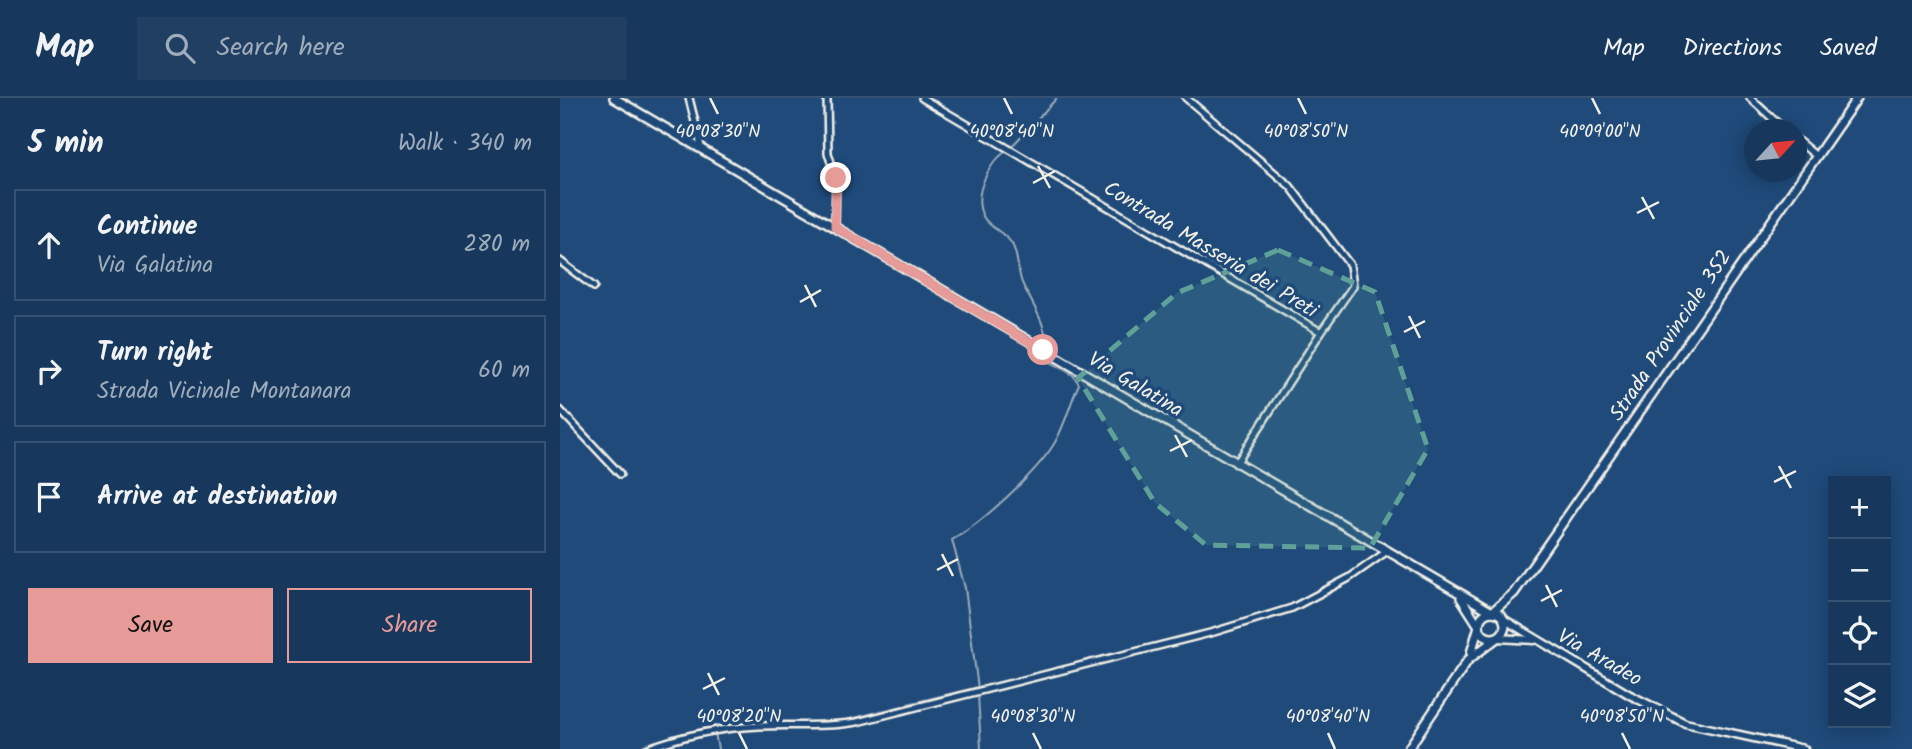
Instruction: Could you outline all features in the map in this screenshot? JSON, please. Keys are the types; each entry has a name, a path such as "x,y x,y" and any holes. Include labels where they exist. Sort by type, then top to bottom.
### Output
{"main road":[{"name":"Via Galatina","path":"614,98 1386,552 1492,611"},
{"name":"Strada Provinciale 352","path":"1505,620 1514,593 1857,98"},
{"name":"Strada Provinciale 352","path":"1492,611 1514,593"},
{"name":"Via Galatina","path":"1458,594 1479,626"},
{"path":"1408,749 1468,660 1482,616 1492,611 1505,620 1504,632 1468,660"},
{"path":"1479,626 1485,636 1497,638"}],"street":[{"path":"689,98 702,150"},
{"path":"827,98 828,153 836,178 835,227"},
{"name":"Contrada Masseria dei Preti","path":"922,98 1321,332 1353,286 1350,265 1290,186 1186,98"},
{"path":"1750,98 1773,119"},
{"path":"1807,148 1815,155"},
{"path":"560,261 594,287"},
{"path":"1236,464 1321,332"},
{"path":"560,410 620,474"},
{"path":"646,749 687,735 721,729 840,725 1202,636 1292,608 1349,578 1386,552"},
{"name":"Via Aradeo","path":"1505,620 1539,642 1685,723 1804,749"},
{"name":"Via Aradeo","path":"1497,638 1523,638 1539,642"}],"highlighted area":[{"path":"1278,250 1375,292 1428,449 1370,548 1206,545 1155,503 1078,378 1177,293"}],"waterway":[{"path":"1012,146 1057,98"},
{"path":"1006,151 993,164 983,181 980,210 987,222 1012,244 1021,280 1042,325 1047,350"},
{"path":"978,689 965,588 952,540 1008,496 1035,469 1058,437 1079,384 1073,375 1045,359 1046,355"},
{"path":"908,704 978,687"},
{"path":"978,694 981,749"},
{"path":"838,722 902,706"},
{"path":"723,725 792,723"},
{"path":"635,749 675,735 719,725"},
{"path":"803,729 841,727"},
{"path":"776,728 798,729"},
{"path":"715,733 718,749"}],"route":[{"path":"836,178 835,227 1043,350"}]}
